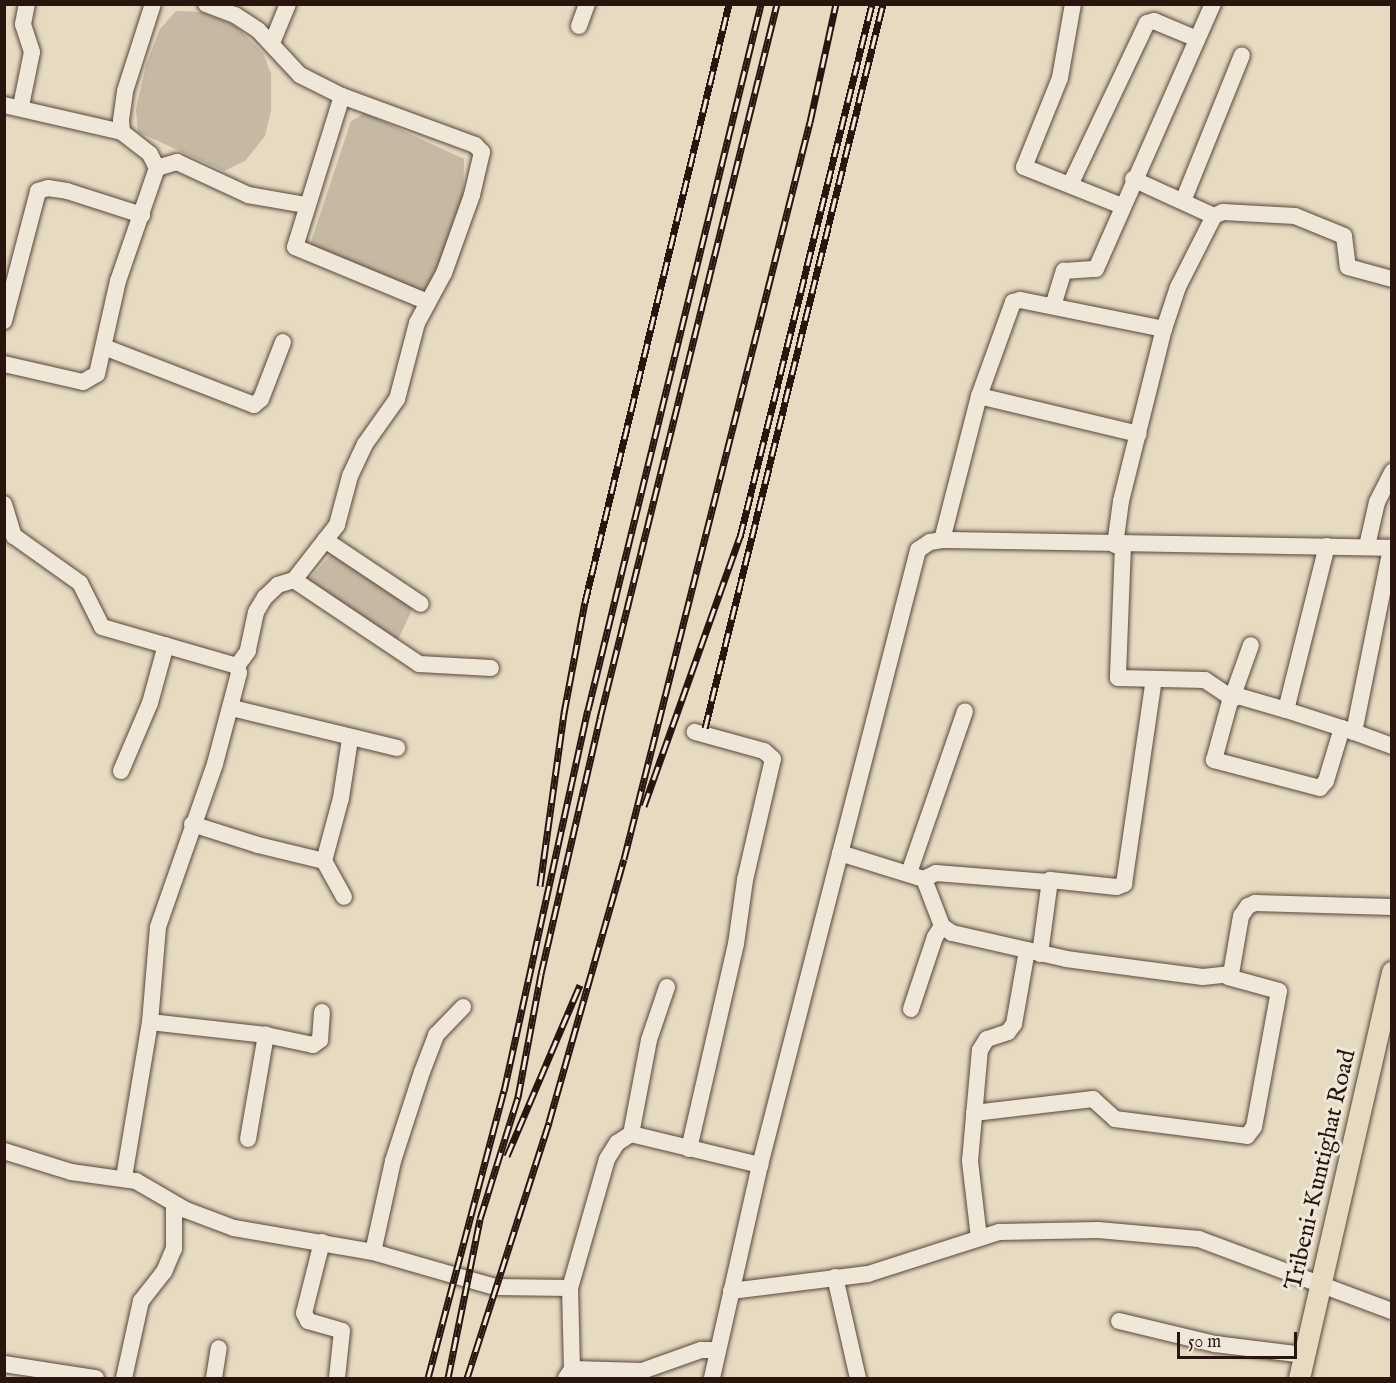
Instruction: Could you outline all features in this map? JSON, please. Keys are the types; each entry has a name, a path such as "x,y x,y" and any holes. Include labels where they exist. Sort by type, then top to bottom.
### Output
{"main road":[{"name":"Tribeni-Kuntighat Road","path":"1299,1378 1320,1284 1387,1020 1392,972"}],"street":[{"path":"4,364 89,382 96,374 118,281 157,168 150,154 122,132 13,106 32,52 23,24 27,4"},
{"path":"122,132 125,91 153,4"},
{"path":"206,4 235,15 272,43 300,75 342,96 475,146 482,152 464,217 439,287 417,323 397,399 365,444 350,476 340,518 294,580 278,585 259,605 248,651 237,666"},
{"path":"272,43 288,4"},
{"path":"579,26 587,4"},
{"path":"1073,4 1060,78 1024,167 1122,206"},
{"path":"1053,306 1064,271 1096,269 1133,179 1169,111 1213,4"},
{"path":"1070,185 1147,23 1154,21 1197,39"},
{"path":"1183,201 1242,55"},
{"path":"342,96 306,205 295,247 428,302"},
{"path":"157,168 177,162 232,190 306,205"},
{"path":"1133,179 1214,216"},
{"path":"4,321 38,191 48,188 67,191 142,215"},
{"path":"1232,698 1205,680 1121,679 1117,676 1121,501 1164,329 1187,267 1214,216 1224,212 1295,216 1344,236 1348,267 1392,279"},
{"path":"942,540 979,396 1012,302 1053,306 1164,329"},
{"path":"104,347 254,405 261,399 283,342"},
{"path":"979,396 1139,434"},
{"path":"1367,546 1377,502 1392,472"},
{"path":"4,504 14,536 80,582 102,627 237,666"},
{"path":"325,540 421,604"},
{"path":"712,1378 760,1165 916,555 924,545 942,540 1119,545 1391,548 1348,730 1326,781 1320,788 1219,763 1214,757 1251,645"},
{"path":"1286,710 1328,546"},
{"path":"294,580 355,625 419,664 491,668"},
{"path":"121,771 150,703 166,645"},
{"path":"124,1178 150,1022 158,927 232,708 240,678 237,666"},
{"path":"840,853 916,876 936,873 1123,886 1154,679"},
{"path":"1232,698 1238,696 1286,710 1392,747"},
{"path":"232,708 350,739 397,748"},
{"path":"965,711 916,876 942,926 952,933 1034,952 1137,969 1228,977 1279,991 1254,1127 1247,1136 1115,1119 1093,1099 974,1113"},
{"path":"689,1149 736,944 745,880 773,759 764,751 695,732"},
{"path":"344,897 324,861 341,798 350,739"},
{"path":"192,824 258,846 324,861"},
{"path":"979,1238 970,1185 980,1050 987,1039 1008,1032 1014,1024 1034,952 1048,882"},
{"path":"1228,977 1241,916 1248,906 1262,902 1392,907"},
{"path":"912,1009 935,937 942,926"},
{"path":"667,987 647,1049 631,1134 617,1143 607,1159 570,1288 569,1374 642,1371 700,1350 718,1350"},
{"path":"373,1252 393,1161 422,1072 436,1035 463,1006"},
{"path":"150,1022 266,1035 316,1045 322,1012"},
{"path":"248,1139 266,1035"},
{"path":"631,1134 760,1165"},
{"path":"4,1151 71,1172 124,1178 144,1184 174,1204 234,1228 373,1252 495,1287 570,1288"},
{"path":"124,1378 141,1301 164,1272 174,1249 174,1204"},
{"path":"731,1291 868,1274 979,1238 1021,1229 1177,1235 1248,1254 1392,1311"},
{"path":"322,1242 304,1313 308,1321 341,1329 337,1378"},
{"path":"835,1277 858,1378"},
{"path":"1119,1322 1208,1343 1305,1355"},
{"path":"214,1378 219,1348"},
{"path":"4,1364 96,1378"}],"shaded area":[{"path":"176,11 201,12 236,26 263,53 271,74 271,110 265,136 245,161 224,171 138,132 136,109 146,65 160,29"},
{"path":"365,113 464,159 463,203 453,241 421,300 309,248 351,121"},
{"path":"336,549 418,597 395,646 305,584"}],"railway":[{"path":"540,886 564,713 585,602 729,4"},
{"path":"428,1378 504,1091 588,710 761,4"},
{"path":"448,1378 480,1219 518,1097 541,974 600,718 777,4"},
{"path":"467,1378 549,1122 624,859 810,122 836,4"},
{"path":"644,806 740,537 872,4"},
{"path":"705,728 883,4"},
{"path":"507,1156 580,985"}]}
